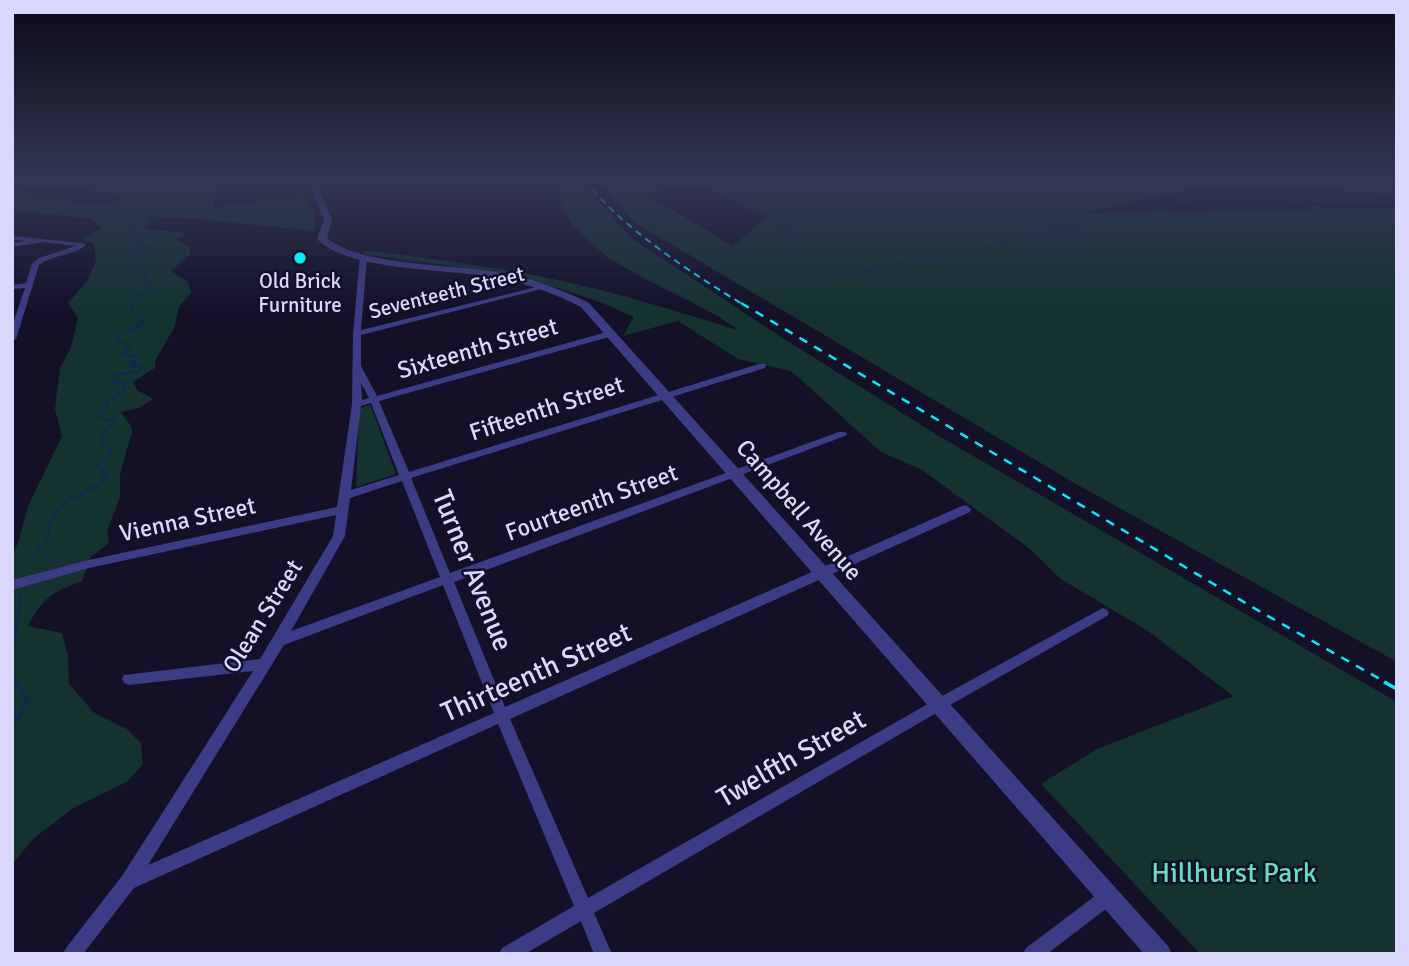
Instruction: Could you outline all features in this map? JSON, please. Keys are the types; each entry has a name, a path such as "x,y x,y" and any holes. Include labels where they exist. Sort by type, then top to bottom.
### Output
{"street":[{"name":"Campbell Avenue","path":"326,225 322,239 331,250 363,258 495,274 545,287 585,305 1160,954"},
{"path":"12,238 83,245 76,250 44,257 36,264 12,339"},
{"path":"12,245 43,240"},
{"name":"Olean Street","path":"72,954 128,882 261,665 279,641 339,536 357,404 357,334 363,258"},
{"path":"12,286 29,285"},
{"name":"Seventeeth Street","path":"357,334 545,287"},
{"name":"Sixteenth Street","path":"357,404 610,334"},
{"name":"Turner Avenue","path":"356,363 407,477 502,716 603,954"},
{"name":"Fifteenth Street","path":"346,495 762,366"},
{"name":"Fourteenth Street","path":"279,641 842,434"},
{"name":"Thirteenth Street","path":"128,882 967,509"},
{"name":"Vienna Street","path":"12,585 343,510"},
{"name":"Twelfth Street","path":"508,954 938,705 1103,613"},
{"path":"129,679 261,665"},
{"path":"1032,954 1109,896"}],"green space":[{"path":"98,225 148,225 145,228 150,230 183,232 184,236 176,238 190,246 190,254 171,271 188,282 191,293 179,307 174,328 155,361 155,368 133,382 137,390 153,399 138,408 121,412 132,432 120,474 120,497 107,531 109,543 91,557 82,581 63,589 44,602 28,626 62,633 68,656 69,683 93,712 127,729 141,743 143,764 128,781 73,808 33,839 12,865 12,555 28,506 62,436 55,409 60,368 71,347 78,318 68,303 88,280 96,261 94,244 83,239 101,228"},
{"path":"257,225 315,225 315,231"},
{"name":"Hillhurst Park","path":"575,225 620,225 631,238 778,335 939,436 1397,702 1397,954 1200,954 1041,784 1097,749 1233,696 1148,631 1061,579 1030,549 922,470 881,452 791,371 738,359 678,321 623,336 634,317 570,292 504,275 361,252 442,260 558,280 738,330 620,264 598,249"},
{"path":"640,225 698,225 733,246 758,225 1397,225 1397,662 1076,484"},
{"path":"370,404 396,474 356,487 359,409"}],"waterway":[{"path":"133,303 154,287 146,286 145,274 131,269 141,263 143,257 130,254 133,248 155,246 162,241 152,237 138,241 139,235 125,233 138,225"},
{"path":"778,225 847,279 887,265 975,250 1080,225"},
{"path":"1393,225 1397,226"},
{"path":"22,567 47,541 51,520 63,503 98,485 106,476 98,464 112,452 109,446 102,442 102,437 116,420 105,420 98,415 106,409 107,401 125,390 126,383 112,382 118,374 140,372 141,367 131,365 136,361 134,356 124,354 130,346 119,342 115,337 140,326 143,322 132,310 133,303"},
{"path":"12,643 15,641 21,595"},
{"path":"12,680 18,683"},
{"path":"12,721 19,717 27,698 15,682"}],"railway":[{"path":"629,225 681,264 744,305"},
{"path":"741,303 1259,611 1387,683"},
{"path":"1384,682 1397,689"}],"place":[{"name":"Old Brick Furniture","path":"300,258"}]}
